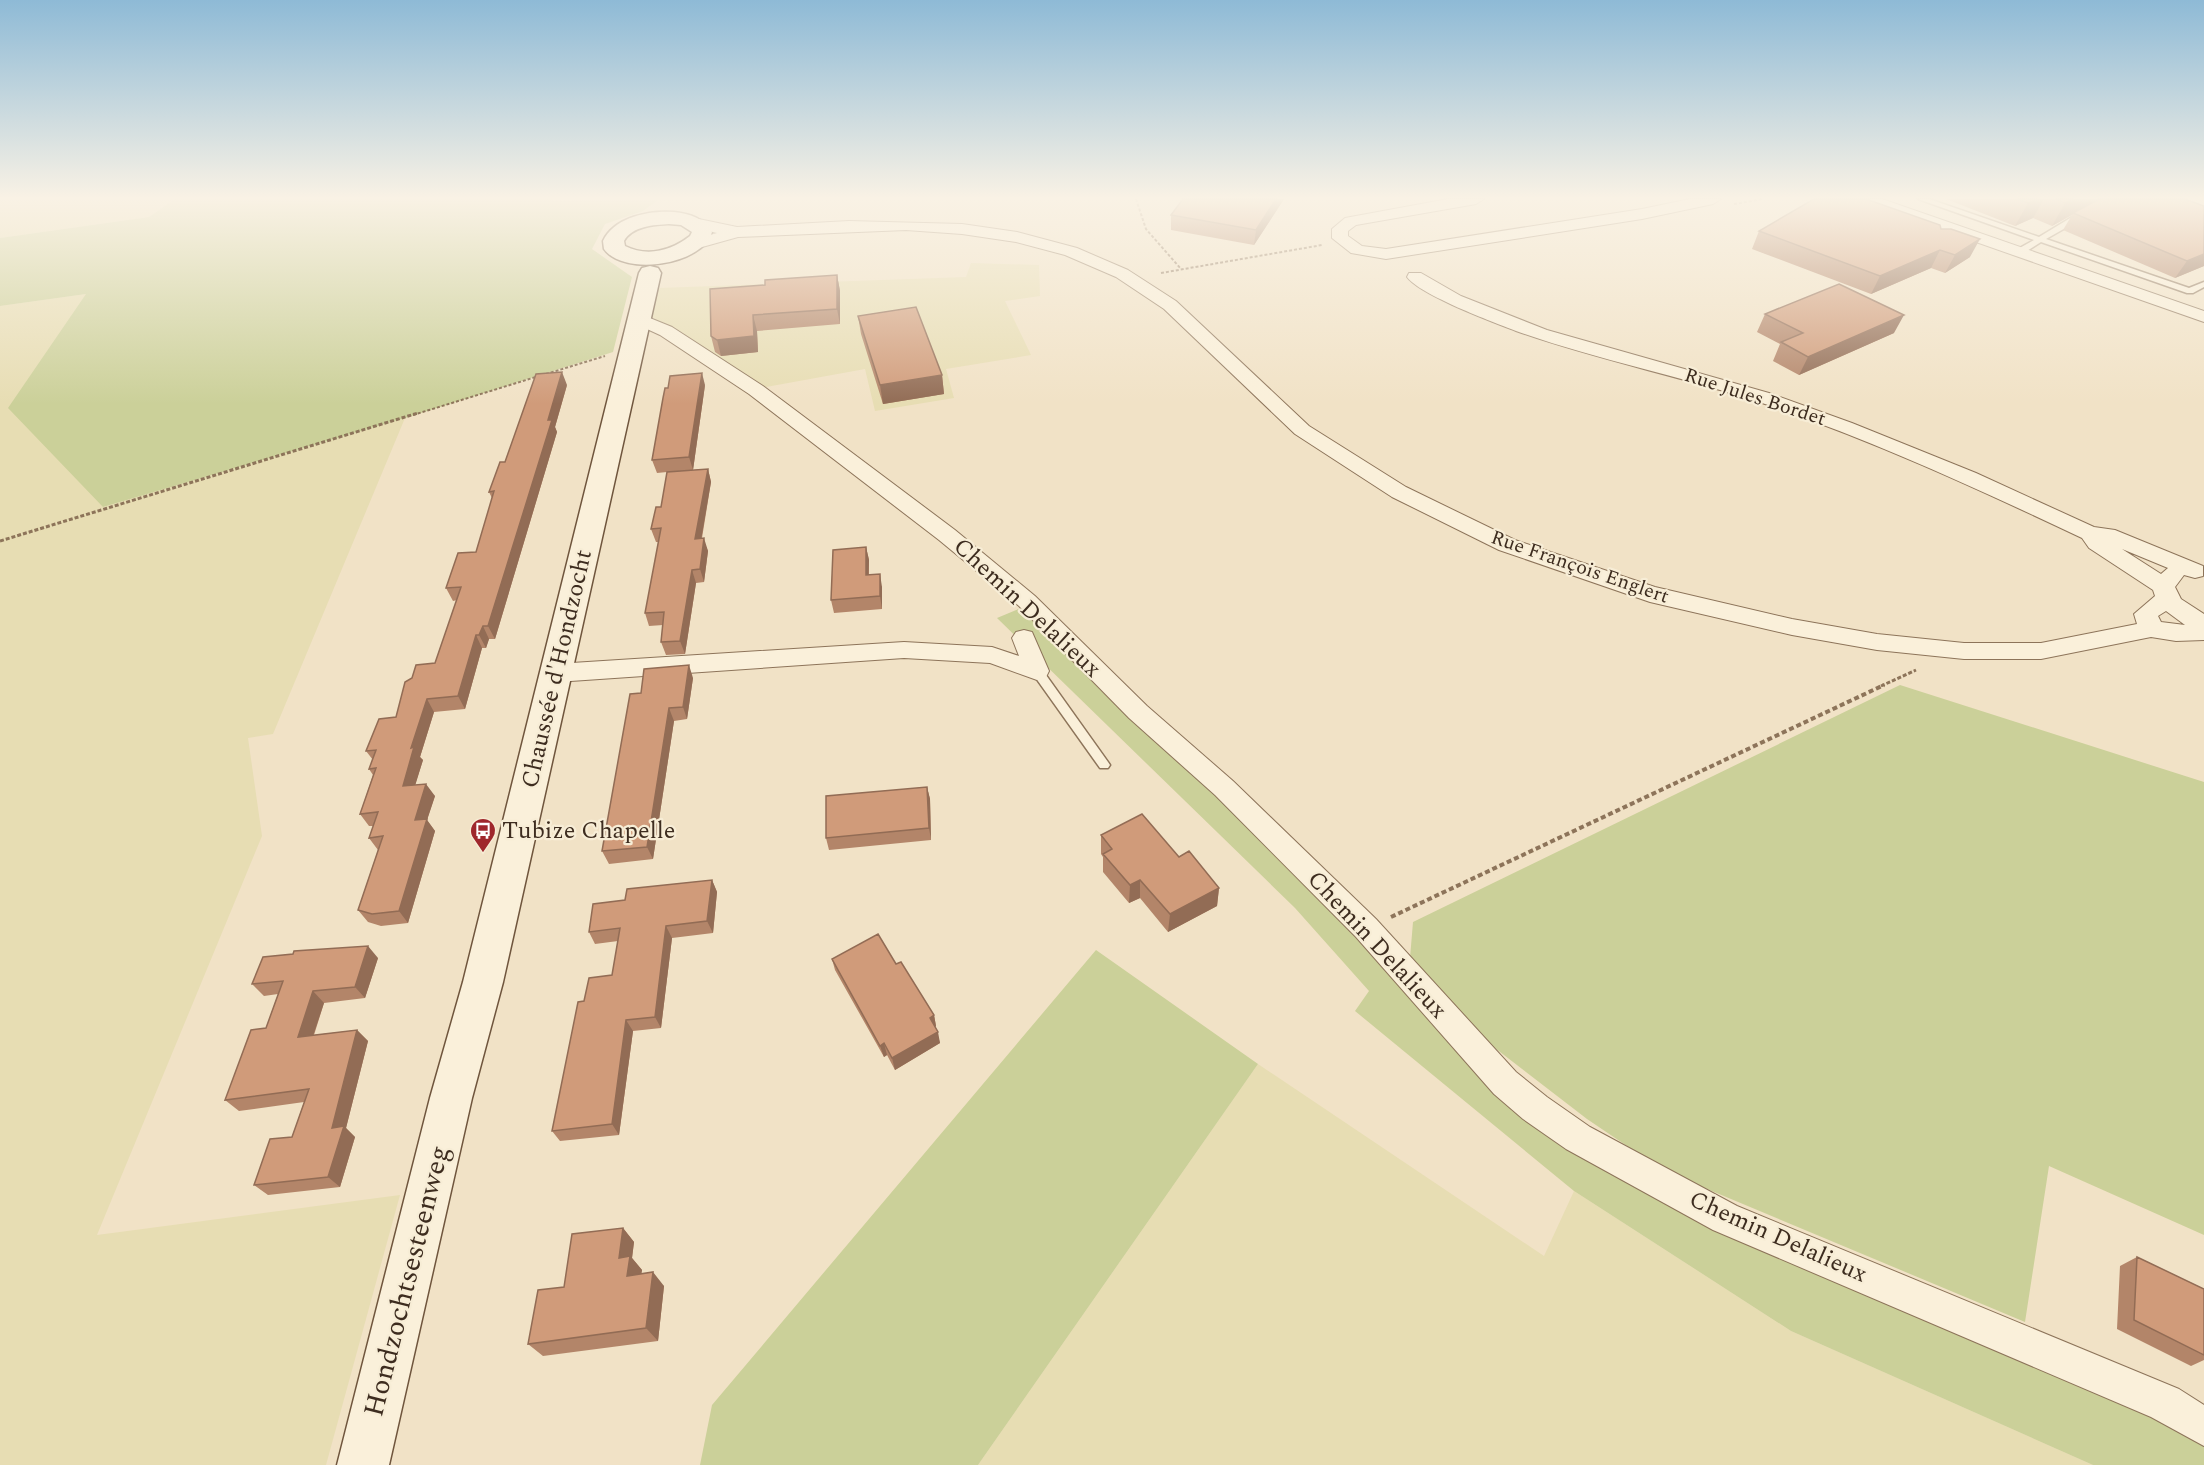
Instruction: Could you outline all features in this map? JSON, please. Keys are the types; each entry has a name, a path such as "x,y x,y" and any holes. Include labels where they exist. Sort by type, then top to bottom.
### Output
{"main road":[{"path":"643,267 650,273 661,267"},
{"name":"Chaussée d'Hondzocht","path":"451,1098 483,982 650,273"},
{"name":"Hondzochtsesteenweg","path":"363,1465 451,1098"}],"street":[{"name":"Rue François Englert","path":"1106,267 1130,278 1170,305 1302,430 1399,492 1507,545 1650,594 1792,627 1877,642 1946,650 2040,651 2151,629 2176,633 2204,632"},
{"name":"Rue Jules Bordet","path":"1396,267 1466,306 1520,327 1715,382 1838,424 2090,532"},
{"path":"1414,267 1415,277"},
{"path":"2063,267 2204,316"},
{"name":"Chemin Delalieux","path":"636,334 666,331 756,390 947,535 1019,594 1138,712 1224,788 1366,928 1505,1083 1578,1138 1725,1218 2164,1403 2204,1427"},
{"path":"2090,532 2107,535 2200,572"},
{"path":"2090,532 2097,543 2165,592 2189,618 2204,624"},
{"path":"2151,629 2146,614 2165,592 2172,574 2200,572"},
{"path":"1024,638 1037,671"},
{"path":"556,673 904,650 992,655 1037,671"}],"lane":[{"path":"2120,267 2190,291 2204,284"},
{"path":"1037,671 1104,765"}],"path":[{"path":"1130,278 1191,267"},
{"path":"0,541 636,334"},
{"path":"1366,928 1936,661 1946,650"}],"shaded area":[{"path":"969,267 1039,267 1040,296 1005,301 1031,355 946,369 954,398 875,411 865,369 761,388 652,317 658,288 966,277"},
{"path":"86,294 103,507 405,418 273,734 248,738 262,836 97,1235 400,1195 326,1465 0,1465 0,306"},
{"path":"1258,1064 1544,1256 1574,1191 1791,1331 2093,1465 978,1465"}],"green space":[{"path":"0,267 618,267 632,277 613,352 405,418 103,507 8,408 86,294 0,306"},
{"path":"1021,608 1248,821 1591,1154 2204,1439 2204,1465 2093,1465 1791,1331 1574,1191 1355,1011 1369,991 1295,908 997,618"},
{"path":"1900,685 2204,782 2204,1235 2049,1166 2025,1322 1664,1171 1587,1119 1478,1035 1410,958 1413,922"},
{"path":"1096,950 1258,1064 978,1465 700,1465 712,1405"}],"building":[{"path":"1857,267 1900,267 1880,276"},
{"path":"837,275 837,309 753,315 754,336 717,340 711,336 710,289 765,285 765,280"},
{"path":"1839,284 1904,315 1808,357 1781,342 1803,333 1765,314"},
{"path":"916,307 942,375 880,385 858,316"},
{"path":"562,372 548,420 552,420 488,626 483,626 479,635 476,635 458,696 427,699 411,748 414,747 403,786 426,784 415,820 427,819 399,911 372,914 358,910 383,836 369,838 378,812 360,814 376,768 369,769 376,750 366,751 379,719 396,717 405,682 412,678 416,665 435,663 461,587 446,588 458,553 476,552 494,491 489,492 500,462 505,462 536,374"},
{"path":"702,373 689,457 652,460 665,388 668,388 670,376"},
{"path":"708,469 695,539 704,538 700,569 692,570 680,641 661,642 664,612 645,613 661,528 651,529 656,507 661,507 667,472"},
{"path":"866,547 866,575 880,574 880,596 831,600 833,550"},
{"path":"689,665 683,707 669,708 647,847 602,851 630,694 641,693 644,669"},
{"path":"927,787 929,828 826,838 826,796"},
{"path":"1142,814 1179,857 1189,851 1219,888 1170,914 1140,880 1130,885 1103,854 1112,849 1101,835"},
{"path":"712,880 707,921 666,926 655,1017 626,1020 612,1124 552,1131 578,1002 584,1001 589,978 612,975 620,928 589,932 593,904 625,900 627,889"},
{"path":"878,934 896,964 901,962 934,1015 930,1018 938,1032 892,1058 884,1043 880,1046 832,959"},
{"path":"368,946 355,987 313,991 298,1037 357,1030 332,1128 344,1126 328,1177 254,1185 270,1139 292,1137 309,1089 225,1100 251,1030 266,1028 283,981 252,984 263,957 293,954 294,951"},
{"path":"623,1228 619,1258 630,1256 627,1276 653,1272 646,1328 528,1344 538,1290 564,1287 572,1234"},
{"path":"2137,1257 2204,1289 2204,1355 2134,1320"}],"place":[{"name":"Tubize Chapelle","path":"483,854"}]}
